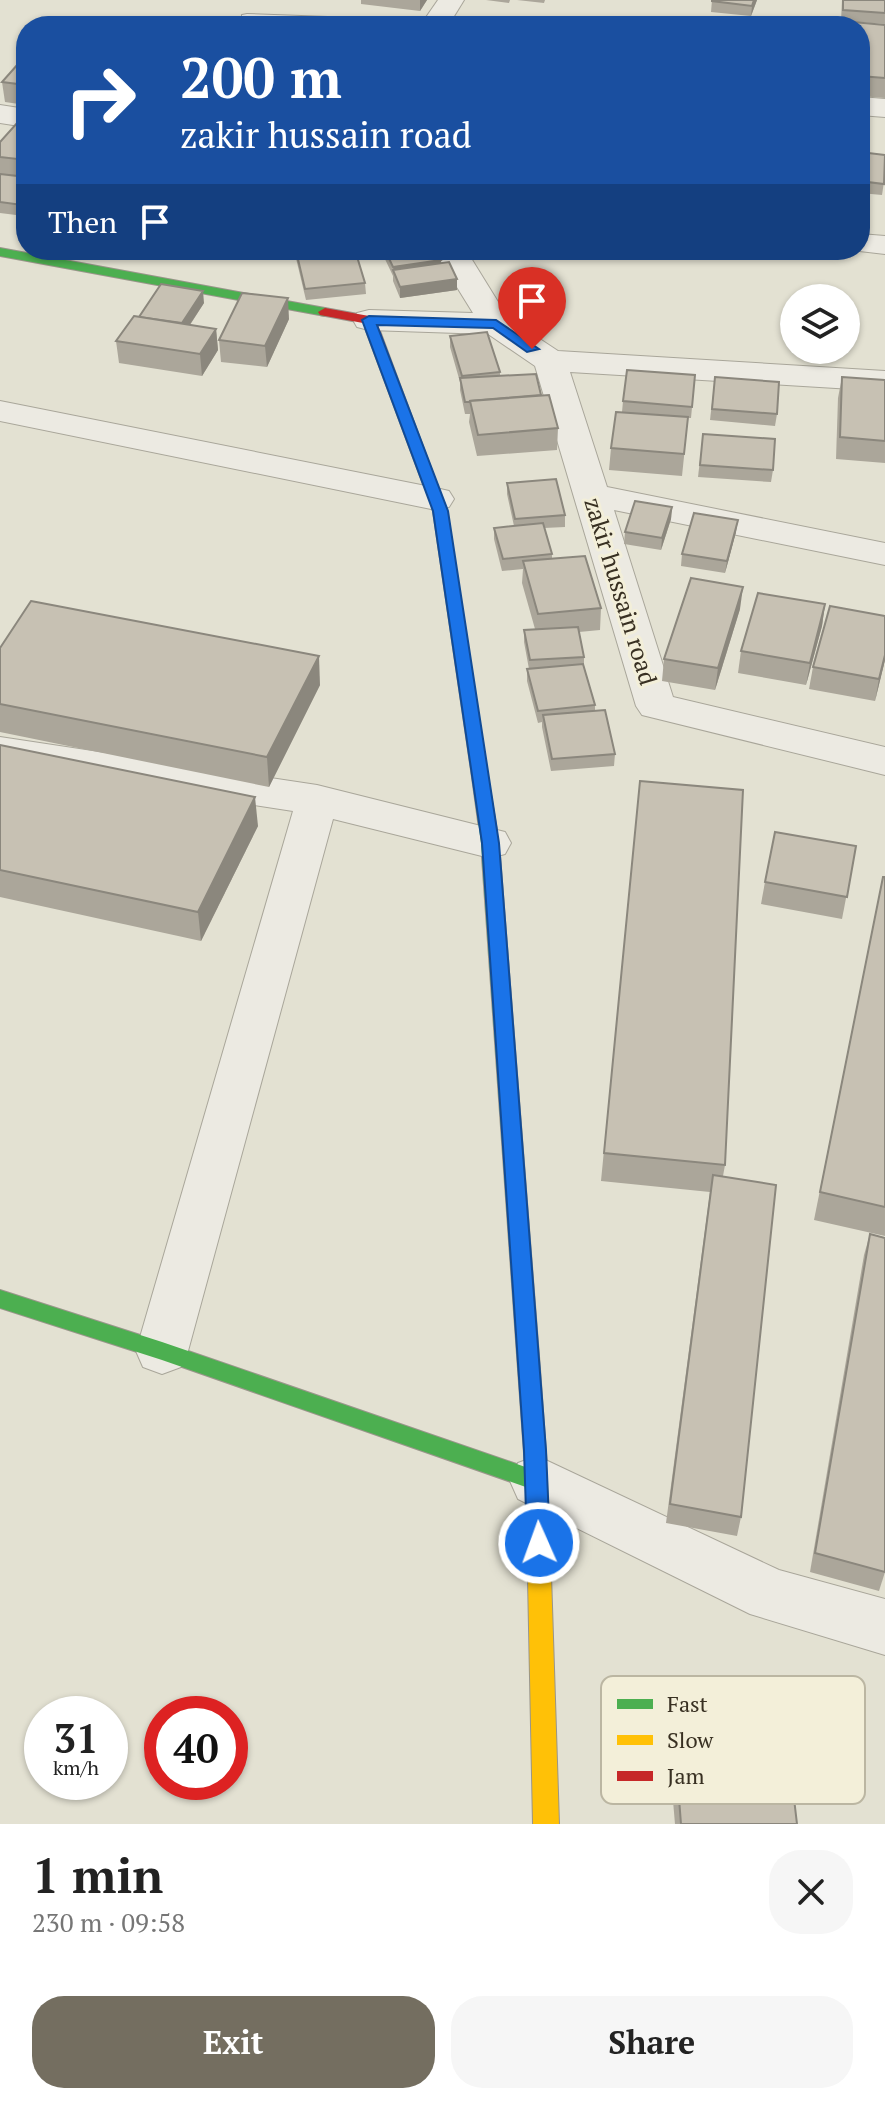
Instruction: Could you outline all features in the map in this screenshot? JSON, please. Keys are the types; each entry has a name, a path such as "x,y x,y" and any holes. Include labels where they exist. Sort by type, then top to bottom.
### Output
{"street":[{"path":"43,260 369,320 496,324"},
{"path":"456,260 496,324 550,361 885,381"},
{"path":"369,320 440,511 490,843 537,1481 546,1824"},
{"name":"zakir hussain road","path":"550,361 656,706 885,761"},
{"path":"0,411 436,499"},
{"path":"592,495 885,554"},
{"path":"0,751 317,800 490,843"},
{"path":"162,1351 317,800"},
{"path":"0,1299 162,1351 537,1481 770,1595 885,1627"}],"building":[{"path":"712,0 754,0 752,6"},
{"path":"843,0 885,0 885,13 843,10"},
{"path":"870,24 885,25 885,78 870,77"},
{"path":"16,66 16,84 2,82"},
{"path":"16,124 16,159 0,157 0,142"},
{"path":"870,153 885,155 884,184 870,182"},
{"path":"0,174 16,176 16,204 0,202"},
{"path":"298,260 358,260 365,283 305,289"},
{"path":"390,260 441,260 393,267"},
{"path":"449,262 457,279 400,287 393,270"},
{"path":"161,284 203,291 182,323 139,317"},
{"path":"242,293 288,298 265,346 219,340"},
{"path":"134,316 216,329 200,354 116,341"},
{"path":"487,332 500,372 462,376 450,336"},
{"path":"627,370 695,375 692,407 623,401"},
{"path":"536,374 541,395 465,402 460,378"},
{"path":"715,377 779,382 777,414 712,409"},
{"path":"842,377 885,380 885,441 840,437"},
{"path":"549,395 558,428 478,435 470,401"},
{"path":"616,412 688,417 684,454 611,448"},
{"path":"703,434 775,439 773,470 700,465"},
{"path":"556,479 565,515 515,519 507,483"},
{"path":"635,501 672,507 662,538 625,532"},
{"path":"694,513 738,520 727,561 682,554"},
{"path":"543,523 552,554 503,559 494,528"},
{"path":"585,556 601,608 538,614 523,561"},
{"path":"691,578 743,587 718,668 664,659"},
{"path":"758,593 825,604 810,663 741,651"},
{"path":"31,601 319,656 267,757 0,704 0,648"},
{"path":"830,606 885,616 885,655 879,679 813,667"},
{"path":"578,627 584,657 530,660 524,630"},
{"path":"583,664 595,705 538,711 527,669"},
{"path":"605,710 615,754 552,759 543,715"},
{"path":"0,745 255,797 198,912 0,870"},
{"path":"640,781 743,790 725,1165 604,1153"},
{"path":"775,832 856,846 847,897 765,882"},
{"path":"885,877 885,1207 820,1192"},
{"path":"713,1175 776,1185 741,1517 670,1504"},
{"path":"870,1234 885,1238 885,1572 815,1553"},
{"path":"679,1804 795,1804 797,1824 681,1824"}],"traffic: fast":[{"path":"0,252 16,255"},
{"path":"43,260 325,312"},
{"path":"480,777 490,843 529,1369"},
{"path":"0,1299 162,1351 537,1481"}],"traffic: slow":[{"path":"529,1369 537,1481 546,1824"}],"traffic: jam":[{"path":"325,312 369,320 440,511 480,777"}],"route":[{"path":"532,349 496,324 369,320 440,511 494,871 539,1543"}]}
